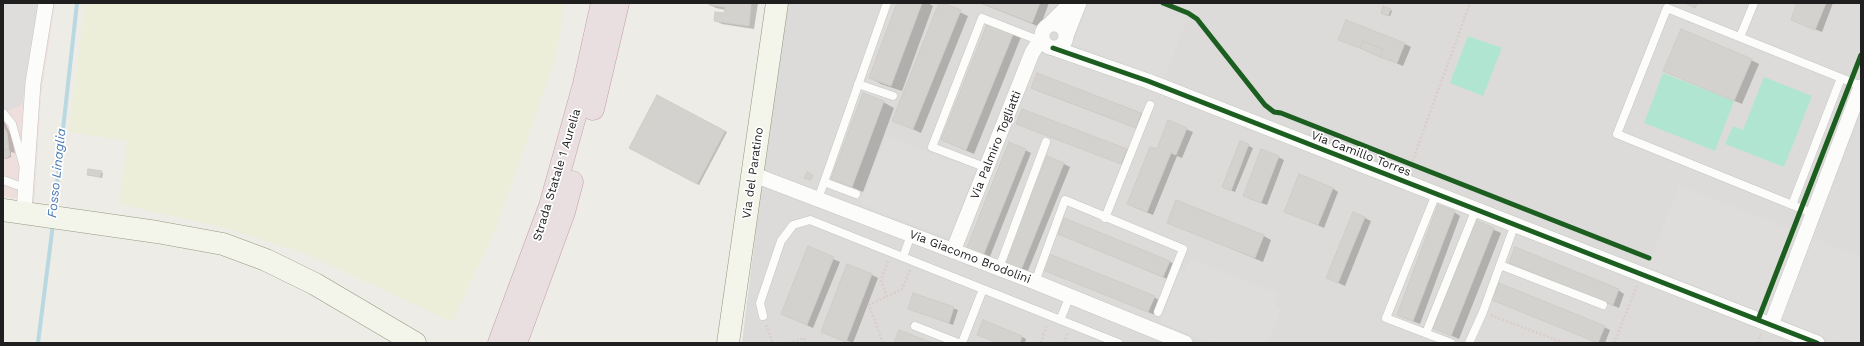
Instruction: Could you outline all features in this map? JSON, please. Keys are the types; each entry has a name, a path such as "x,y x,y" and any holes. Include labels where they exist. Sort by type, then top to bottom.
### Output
{"highway":[{"name":"Strada Statale 1 Aurelia","path":"499,343 550,206 584,84 602,3"},
{"name":"Strada Statale 1 Aurelia","path":"516,343 564,212 599,88 618,3"}],"street":[{"path":"46,3 33,83 26,182 21,212 157,232 223,244 266,260 315,284 415,343"},
{"name":"Via del Paratino","path":"728,343 777,3"},
{"path":"1049,25 1057,24 1066,32 1060,45 1043,30 1071,3"},
{"name":"Via Palmiro Togliatti","path":"954,251 1032,54 1037,45 1060,45 1079,3"},
{"name":"Via Camillo Torres","path":"1060,45 1155,84 1817,343"},
{"path":"1771,325 1861,86"},
{"name":"Via Giacomo Brodolini","path":"752,174 1035,282 1185,343"}],"lane":[{"path":"818,199 887,3"},
{"path":"1740,37 1754,3"},
{"path":"1812,213 1617,134 1667,8 1861,86"},
{"path":"986,168 932,147 982,18 1060,45"},
{"path":"1792,205 1841,78"},
{"path":"858,84 893,96"},
{"path":"1105,218 1150,105"},
{"path":"3,113 12,124 26,182 3,180"},
{"path":"998,268 1046,142"},
{"path":"824,182 856,194"},
{"path":"1436,194 1386,318 1451,343"},
{"path":"1035,282 1065,200 1105,218 1183,249 1158,312"},
{"path":"1426,333 1476,209"},
{"path":"763,316 760,302 781,241 793,225 810,220 1118,343"},
{"path":"1469,343 1483,312 1515,224"},
{"path":"903,257 911,235"},
{"path":"1500,265 1603,305"},
{"path":"962,343 983,289"},
{"path":"1060,320 1070,296"},
{"path":"915,326 958,343"}],"path":[{"path":"1411,165 1470,3"},
{"path":"1406,163 1419,168"},
{"path":"886,297 881,280 891,252"},
{"path":"882,343 869,305 902,289 914,261"},
{"path":"1614,343 1641,274"},
{"path":"1483,312 1564,343"},
{"path":"763,316 773,343"},
{"path":"1041,343 1050,316"},
{"path":"789,343 804,338 806,343"}],"shaded area":[{"path":"3,3 55,3 41,95 34,203 3,196"},
{"path":"3,3 38,3 22,105 3,113"},
{"path":"784,3 1861,3 1861,343 742,343"},
{"path":"1088,3 1152,3 1189,18 1163,79 1073,44"},
{"path":"885,136 975,169 949,238 860,204"},
{"path":"1679,185 1861,257 1861,343 1841,343 1647,267"},
{"path":"1190,259 1279,294 1275,306 1282,309 1268,343 1212,343 1160,322 1180,269 1185,271"}],"green space":[{"path":"85,3 565,3 556,57 496,229 452,322 306,254 232,230 119,204 127,141 69,132"},
{"path":"1468,36 1502,48 1483,96 1450,83"},
{"path":"1663,73 1734,101 1715,151 1644,123"},
{"path":"1764,77 1812,96 1784,167 1725,144 1733,126 1743,130"}],"building":[{"path":"710,3 751,3 749,26 714,21 715,12 724,13 725,7 709,5"},
{"path":"897,3 922,3 891,86 869,78"},
{"path":"939,3 943,3 961,10 913,129 892,121"},
{"path":"981,3 1040,3 1032,23"},
{"path":"1685,3 1694,3 1697,4 1695,8"},
{"path":"1797,3 1826,3 1815,30 1791,20"},
{"path":"1383,6 1391,9 1388,16 1381,13"},
{"path":"1346,20 1405,43 1397,63 1380,57 1383,49 1363,41 1360,48 1338,40"},
{"path":"988,22 1014,32 966,150 941,140"},
{"path":"1681,29 1752,59 1734,101 1663,71"},
{"path":"1363,41 1383,49 1380,57 1360,48"},
{"path":"1037,73 1141,113 1136,128 1031,88"},
{"path":"863,93 884,101 852,187 831,179"},
{"path":"657,95 725,131 697,184 629,148"},
{"path":"1022,109 1127,149 1121,164 1016,124"},
{"path":"1168,120 1187,128 1176,155 1171,153 1147,212 1127,204 1150,147 1157,149"},
{"path":"3,125 7,133 9,150 3,149"},
{"path":"1240,141 1249,144 1231,191 1222,187"},
{"path":"1009,142 1026,149 983,256 966,250"},
{"path":"3,149 9,150 10,154 8,158 3,158"},
{"path":"1261,149 1279,156 1261,203 1243,196"},
{"path":"1047,156 1064,163 1021,270 1004,263"},
{"path":"88,169 102,171 100,177 87,175"},
{"path":"807,172 813,175 811,180 804,178"},
{"path":"1299,174 1333,188 1318,225 1284,212"},
{"path":"1176,200 1264,235 1255,258 1167,223"},
{"path":"1438,205 1455,211 1413,321 1397,315"},
{"path":"1353,212 1365,217 1338,283 1326,278"},
{"path":"1064,218 1170,261 1163,277 1058,234"},
{"path":"1476,220 1494,228 1451,336 1433,328"},
{"path":"808,246 834,257 807,325 781,314"},
{"path":"1515,247 1619,289 1613,305 1509,263"},
{"path":"1049,254 1155,296 1148,312 1043,270"},
{"path":"847,264 872,274 846,342 821,332"},
{"path":"1499,283 1605,326 1598,343 1492,300"},
{"path":"913,293 954,307 949,323 908,309"},
{"path":"983,320 1022,336 1020,343 998,343 977,335"},
{"path":"899,330 933,343 894,343"}],"waterway":[{"name":"Fosso Linaglia","path":"54,211 77,3"},
{"name":"Fosso Linaglia","path":"38,343 53,224"}],"cycle path":[{"path":"1163,3 1188,13 1197,19 1265,105 1274,112 1281,113 1649,258"},
{"path":"1053,48 1148,81 1817,343"},
{"path":"1758,320 1861,55"}]}
